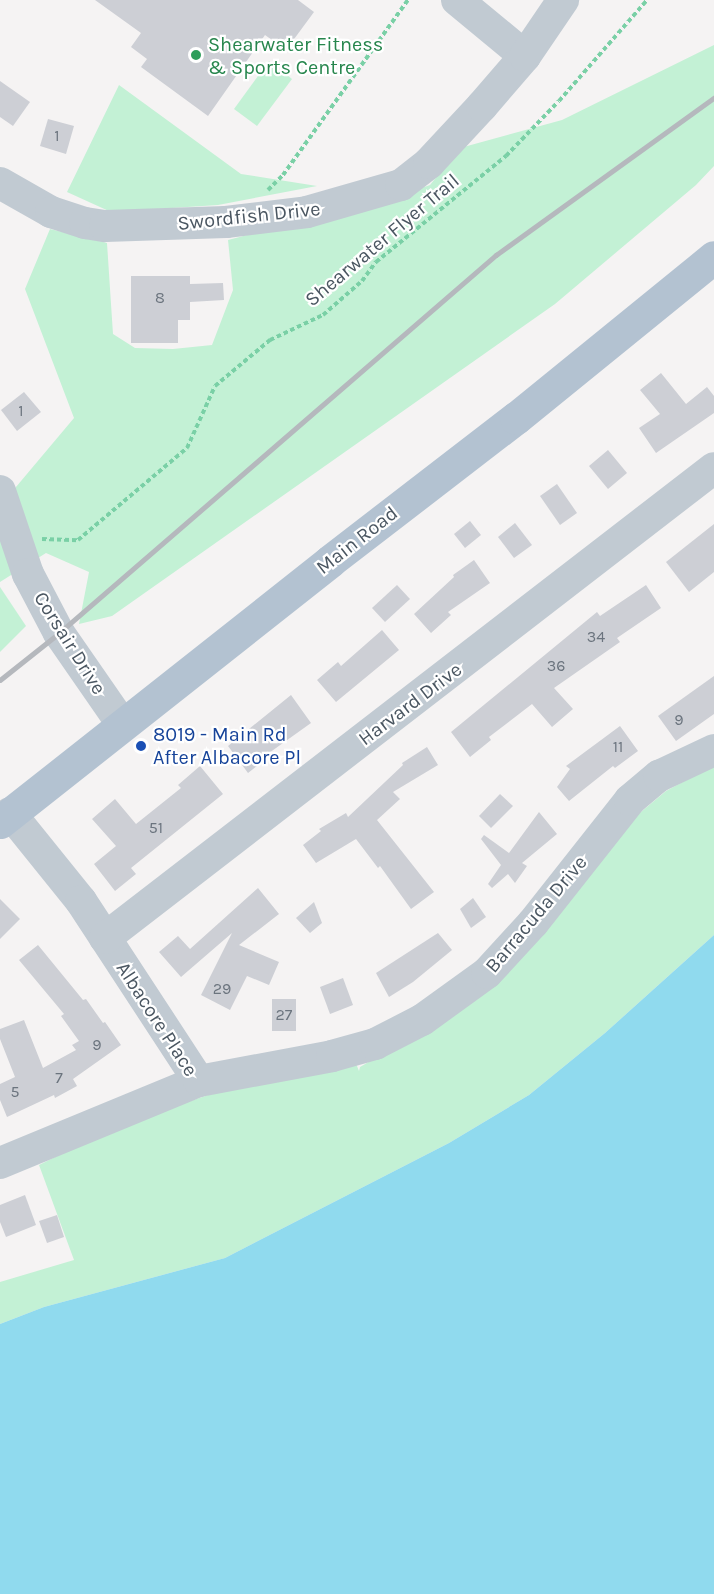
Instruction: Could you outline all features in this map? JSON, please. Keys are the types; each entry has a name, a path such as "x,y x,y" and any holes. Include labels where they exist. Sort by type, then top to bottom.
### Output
{"main road":[{"name":"Main Road","path":"5,818 330,561 516,418 714,257"}],"street":[{"path":"457,0 525,56"},
{"name":"Swordfish Drive","path":"0,183 51,212 105,226 226,222 307,212 401,185 429,163 525,56 563,0"},
{"name":"Harvard Drive","path":"105,938 714,468"},
{"name":"Corsair Drive","path":"0,491 28,574 59,633 122,724"},
{"name":"Barracuda Drive","path":"199,1081 332,1056 375,1044 436,1011 487,973 533,922 630,800 659,776 714,750"},
{"name":"Albacore Place","path":"0,1163 199,1081 81,901 5,818"}],"path":[{"path":"260,196 283,175 408,0"},
{"name":"Shearwater Flyer Trail","path":"11,526 42,539 78,540 187,448 215,386 270,340 323,315 362,281 376,262 506,156 559,101 646,0"}],"green space":[{"path":"714,45 714,166 696,185 555,304 112,616 79,624 89,572 46,553 0,582 0,506 74,418 25,289 50,229 107,243 113,334 135,348 173,349 212,345 233,290 228,240 393,198 430,185 460,148 562,120"},
{"path":"269,61 292,79 257,126 234,109"},
{"path":"119,85 241,174 317,186 218,205 111,212 67,192"},
{"path":"0,587 26,626 0,652"},
{"path":"714,765 714,935 605,1033 529,1095 449,1143 225,1258 44,1307 0,1324 0,1282 74,1260 39,1165 120,1125 217,1092 355,1061 359,1071 360,1067 384,1053 617,832 666,791"}],"water":[{"path":"714,935 714,1594 0,1594 0,1324 44,1307 225,1258 449,1143 529,1095 605,1033"}],"building":[{"name":"Shearwater Fitness & Sports Centre","path":"95,0 298,0 314,12 286,50 265,35 208,116 141,67 147,59 131,47 141,33"},
{"path":"0,81 30,102 13,126 0,117"},
{"path":"48,119 74,126 66,154 40,146"},
{"path":"131,276 190,276 190,284 223,283 224,300 190,302 190,320 178,320 178,343 131,343"},
{"path":"661,373 686,404 707,387 714,396 714,413 656,453 639,428 660,414 640,390"},
{"path":"24,392 41,412 17,431 1,410"},
{"path":"608,450 627,473 608,489 589,466"},
{"path":"557,484 577,513 560,525 540,496"},
{"path":"470,521 481,535 465,548 454,534"},
{"path":"515,523 532,545 514,558 498,537"},
{"path":"714,524 714,572 689,592 666,562"},
{"path":"474,560 490,583 448,612 451,615 431,633 414,614 454,577 453,575"},
{"path":"397,585 410,599 385,622 372,608"},
{"path":"646,585 661,608 617,638 620,642 554,688 573,709 552,727 532,704 489,737 491,740 470,757 451,732 597,612 600,616"},
{"path":"382,630 399,650 336,702 317,680 338,662 341,666"},
{"path":"714,676 714,714 676,741 658,716"},
{"path":"291,695 311,723 269,753 271,755 248,773 228,746"},
{"path":"620,726 638,751 615,768 613,766 569,801 557,787 570,769 566,766"},
{"path":"427,747 438,765 393,792 400,799 377,820 434,892 411,909 380,866 378,868 356,839 316,863 303,845 321,831 319,829 346,813 348,817 403,765 402,763"},
{"path":"200,766 223,794 131,868 136,874 115,891 94,864 116,846 92,819 115,799 136,824 181,788 178,785"},
{"path":"500,794 513,806 491,828 479,816"},
{"path":"539,812 557,834 522,863 527,866 515,883 508,874 492,888 488,884 501,865 481,839 484,835 509,853"},
{"path":"258,888 279,914 239,945 279,962 269,985 247,976 230,1010 201,995 232,933 181,977 159,952 178,936 190,949"},
{"path":"473,898 486,917 471,928 460,909"},
{"path":"0,899 20,919 0,939"},
{"path":"314,902 322,923 310,933 296,918"},
{"path":"438,933 452,950 413,982 389,997 376,973"},
{"path":"38,945 83,1000 86,999 121,1045 73,1079 77,1086 55,1098 54,1095 7,1117 0,1100 0,1084 15,1077 0,1039 0,1029 24,1020 43,1068 76,1050 72,1045 79,1041 61,1016 64,1014 19,960"},
{"path":"343,978 353,1005 330,1014 320,987"},
{"path":"272,999 296,999 296,1031 272,1031"},
{"path":"25,1195 36,1225 6,1237 0,1222 0,1205"},
{"path":"57,1215 64,1237 47,1243 39,1221"}],"railway":[{"path":"0,680 59,633 496,255 714,98"}],"place":[{"name":"Shearwater Fitness & Sports Centre","path":"196,55"},
{"name":"8019 - Main Rd After Albacore Pl","path":"141,746"}]}
